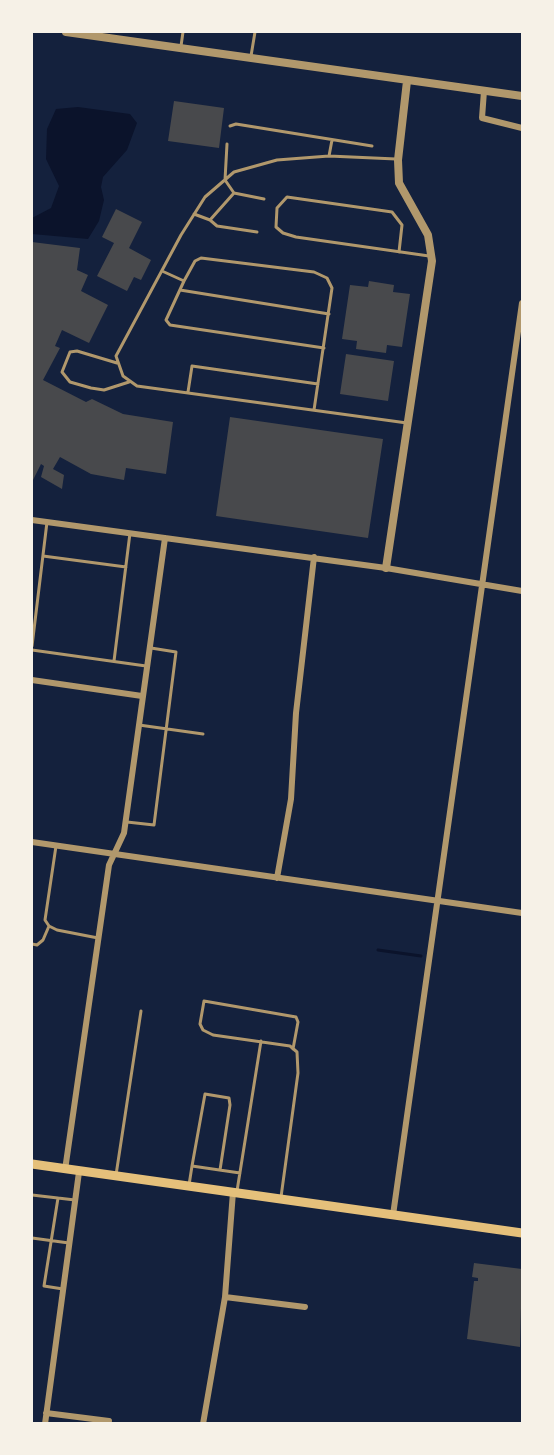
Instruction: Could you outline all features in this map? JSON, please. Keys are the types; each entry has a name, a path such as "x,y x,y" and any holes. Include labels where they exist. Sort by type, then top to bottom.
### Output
{"main road":[{"path":"32,1164 522,1233"}],"street":[{"path":"66,32 123,36 181,48 522,96"},
{"path":"386,568 409,423 431,256 428,235 399,183 398,160 407,81"},
{"path":"484,91 482,118 522,128"},
{"path":"393,1215 484,586 522,303"},
{"path":"32,520 314,557 522,591"},
{"path":"65,1170 109,865 124,834 165,537"},
{"path":"277,878 291,799 296,713 314,557"},
{"path":"32,680 142,696"},
{"path":"32,842 522,913"},
{"path":"45,1424 79,1172"},
{"path":"203,1424 225,1297 235,1192"},
{"path":"225,1297 305,1308"},
{"path":"46,1413 109,1421"}],"lane":[{"path":"181,48 183,32"},
{"path":"251,58 255,32"},
{"path":"230,126 236,124 372,146"},
{"path":"329,156 332,140"},
{"path":"227,144 225,180 234,193 264,199"},
{"path":"129,382 117,363 116,356 205,196 234,172 277,160 329,156 398,160"},
{"path":"210,219 234,193"},
{"path":"399,252 402,225 392,212 287,197 278,208 276,227 283,233 296,237 399,252 431,256"},
{"path":"194,214 210,219 217,226 256,232"},
{"path":"314,410 324,348 332,288 327,278 314,272 201,258 195,261 184,280 166,320 170,326 324,348"},
{"path":"162,271 184,280"},
{"path":"180,290 329,314"},
{"path":"117,363 77,351 70,352 62,372 70,382 104,390 129,382 188,393 409,423"},
{"path":"188,393 192,366 318,384"},
{"path":"48,522 34,612 32,648 146,666"},
{"path":"114,661 130,533"},
{"path":"43,556 126,567"},
{"path":"126,821 154,825 176,652 149,648"},
{"path":"138,725 203,734"},
{"path":"56,846 45,920 49,926 57,930 99,938"},
{"path":"32,944 37,945 43,940 49,926"},
{"path":"281,1199 299,1062 293,1049 298,1022 296,1017 204,1001 200,1024 203,1030 213,1035 261,1041 293,1049"},
{"path":"116,1176 141,1011"},
{"path":"235,1192 261,1041"},
{"path":"189,1186 205,1094 229,1098 230,1105 220,1170"},
{"path":"192,1166 240,1173"},
{"path":"32,1195 75,1200"},
{"path":"58,1198 44,1286 63,1289"},
{"path":"32,1238 69,1243"}],"water":[{"path":"78,107 130,114 137,123 127,150 103,177 101,187 104,200 99,221 88,239 32,234 32,218 51,208 59,186 46,159 47,129 56,109"}],"building":[{"path":"174,101 224,108 219,148 168,141"},
{"path":"116,209 142,222 129,248 151,260 141,280 134,277 127,291 97,276 114,243 102,237"},
{"path":"32,242 80,248 77,270 88,275 81,291 108,305 89,343 62,330 55,346 60,348 43,380 86,402 92,399 123,414 173,422 166,474 126,468 124,480 91,474 60,457 53,469 64,475 62,489 41,477 44,466 41,464 32,482"},
{"path":"369,281 394,285 393,292 410,294 402,347 387,345 386,353 356,349 357,341 342,339 350,285 368,287"},
{"path":"346,354 394,361 388,401 340,394"},
{"path":"230,417 383,439 368,538 216,516"},
{"path":"474,1263 522,1269 520,1347 467,1339 474,1281 478,1281 478,1278 472,1277"}],"waterway":[{"path":"378,950 421,956"}]}
